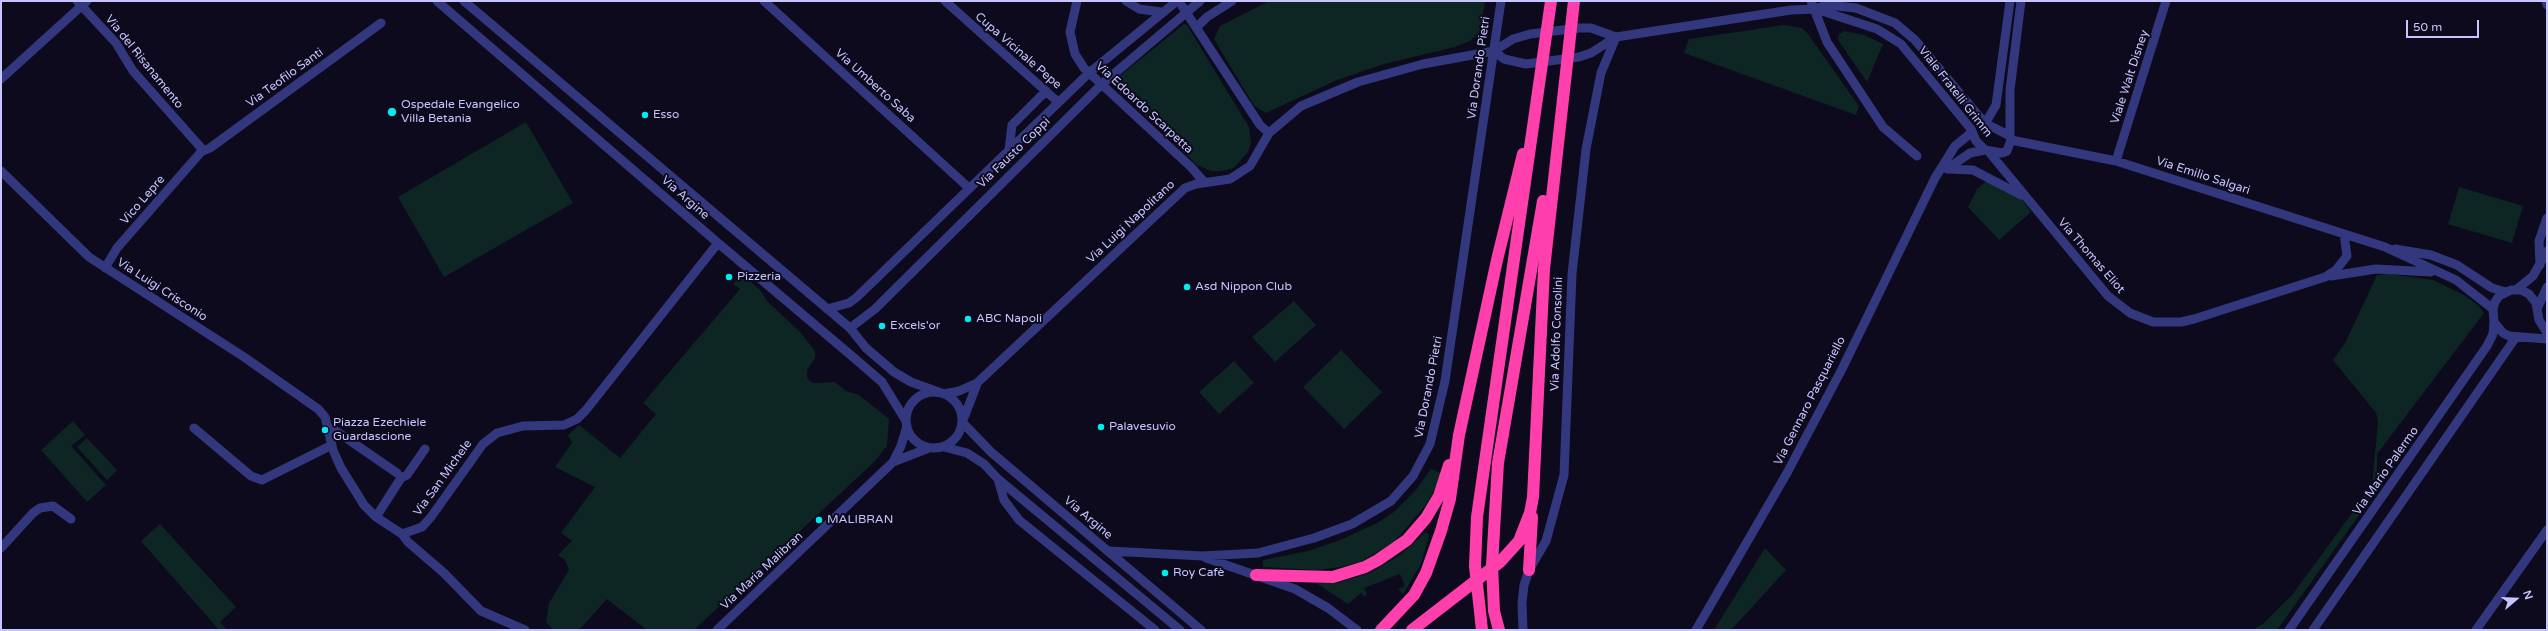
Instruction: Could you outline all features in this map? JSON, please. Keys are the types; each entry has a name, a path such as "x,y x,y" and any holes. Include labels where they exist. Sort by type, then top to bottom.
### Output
{"highway":[{"path":"1482,630 1475,566 1477,517 1551,1"},
{"path":"1528,570 1532,540 1544,269 1562,96 1574,1"},
{"path":"1499,630 1494,611 1492,565 1493,520 1498,463 1562,96"},
{"path":"1381,630 1414,595 1426,573 1450,498 1459,435 1517,174 1535,119"},
{"path":"1256,575 1333,577 1364,567 1388,554 1407,540 1426,518 1439,496 1459,435"},
{"path":"1412,630 1486,575 1511,551 1526,527 1533,497"}],"street":[{"name":"Via Argine","path":"437,1 882,382 907,423"},
{"name":"Via Argine","path":"464,1 850,328 866,348 894,372 911,382 944,394"},
{"name":"Via Umberto Saba","path":"764,1 969,188"},
{"name":"Cupa Vicinale Pepe","path":"945,1 980,35 1007,56 1058,102"},
{"name":"Via Edoardo Scarpetta","path":"1077,1 1070,32 1076,54 1088,73 1102,84 1191,167 1204,182"},
{"path":"1126,1 1139,9 1161,12"},
{"name":"Via Fausto Coppi","path":"827,309 849,303 857,296 1088,73 1161,12 1178,1"},
{"path":"1178,1 1197,27 1260,125 1269,133"},
{"name":"Via Fausto Coppi","path":"850,328 875,309 1102,84 1186,11 1200,1"},
{"path":"1197,27 1207,17 1232,1"},
{"name":"Via Dorando Pietri","path":"1110,551 1202,556 1258,553 1314,538 1352,524 1391,501 1413,476 1430,444 1445,381 1501,1"},
{"name":"Viale Fratelli Grimm","path":"1847,1 1856,8"},
{"path":"1984,121 1996,106 2010,1"},
{"path":"2000,166 1998,159 2002,153 2007,151 2011,138 2010,90 2021,1"},
{"name":"Viale Walt Disney","path":"2116,160 2166,1"},
{"path":"2546,1 2547,5"},
{"path":"1,79 82,3"},
{"name":"Via del Risanamento","path":"82,3 116,43 133,71 203,150"},
{"path":"1814,4 1827,42 1883,127 1916,156"},
{"name":"Via Luigi Napolitano","path":"1494,51 1504,59 1515,63 1534,63 1579,57 1591,53 1616,37 1791,10 1814,4"},
{"name":"Viale Fratelli Grimm","path":"1814,4 1856,8 1882,16 1906,31 1984,121 2011,138"},
{"name":"Viale Fratelli Grimm","path":"1814,4 1877,29 1901,44 2000,166"},
{"name":"Via Teofilo Santi","path":"203,150 210,148 381,23"},
{"name":"Via Luigi Napolitano","path":"944,394 964,389 977,383 1185,188 1204,182 1230,179 1240,174 1250,166 1269,133 1301,106 1358,82 1423,64 1494,51 1513,39 1579,28 1591,28 1616,37"},
{"name":"Via Adolfo Consolini","path":"1523,630 1522,603 1528,570 1546,541 1564,476 1572,274 1586,149 1601,72 1616,37"},
{"name":"Via Fausto Coppi","path":"1009,150 1012,125 1046,91"},
{"name":"Via Gennaro Pasquariello","path":"1696,630 1787,473 1842,369 1935,178 1955,146 1984,121"},
{"name":"Via Emilio Salgari","path":"2011,138 2116,160 2385,247 2468,288 2493,309"},
{"name":"Vico Lepre","path":"105,268 117,248 203,150"},
{"path":"1935,178 1970,153 1987,151 2002,153"},
{"name":"Via Thomas Eliot","path":"2000,166 2108,296 2130,313 2153,322 2188,320 2325,277 2376,269 2438,272"},
{"path":"1947,169 1973,170 2026,197"},
{"name":"Via Luigi Crisconio","path":"1,171 89,257 244,357 322,414 328,428"},
{"path":"2540,266 2539,241 2547,218"},
{"name":"Via Thomas Eliot","path":"2325,277 2336,270 2346,256 2344,234"},
{"name":"Via San Michele","path":"402,534 422,527 431,517 483,444 497,433 523,426 564,424 577,419 586,410 718,243"},
{"name":"Via Emilio Salgari","path":"2385,247 2431,255 2457,265 2492,288 2506,292"},
{"path":"2547,251 2540,266 2533,276 2516,290 2506,292 2497,299 2493,309 2494,322 2503,333 2547,339"},
{"path":"2313,630 2519,336 2533,329 2547,287"},
{"path":"2516,290 2529,294 2538,311 2539,320 2547,333"},
{"name":"Via Mario Palermo","path":"2290,630 2487,346 2493,334 2494,322"},
{"name":"Via Luigi Napolitano","path":"962,422 977,383"},
{"path":"944,447 957,437 962,422 961,412 956,403 944,394 929,393 915,400 908,412 907,423 916,442 929,448 944,447 967,453 984,464 998,479 1180,630"},
{"name":"Via Argine","path":"962,422 991,452 1110,551 1201,630"},
{"name":"Via Maria Malibran","path":"717,630 893,462 902,446 907,423"},
{"path":"194,428 251,476 262,480 333,448"},
{"path":"328,428 340,468 364,505 376,517 402,534 408,542 444,573 481,611 525,630"},
{"path":"328,428 336,431 397,473"},
{"name":"Via Maria Malibran","path":"893,462 929,448"},
{"path":"376,517 401,478 407,475 425,449"},
{"path":"998,479 1004,500 1019,520 1155,630"},
{"path":"1,548 33,513 40,508 53,506 71,519"},
{"path":"2476,630 2547,530"},
{"path":"1202,556 1229,568 1256,575 1311,598 1356,630"}],"green space":[{"path":"1269,1 1485,1 1480,32 1470,41 1455,47 1384,64 1337,80 1266,113 1254,106 1214,39 1220,26"},
{"path":"1184,24 1187,25 1249,127 1251,143 1248,152 1234,168 1223,171 1211,171 1197,165 1115,86 1116,79"},
{"path":"1784,25 1802,28 1808,34 1859,106 1856,115 1684,53 1689,39"},
{"path":"1844,31 1864,35 1883,44 1867,82 1838,40 1839,34"},
{"path":"526,122 573,203 444,277 398,197"},
{"path":"1989,179 2004,192 2014,188 2031,212 1999,240 1968,207 1977,189"},
{"path":"2459,187 2523,206 2512,243 2448,224"},
{"path":"741,274 760,290 767,301 800,332 815,351 815,358 807,370 807,378 813,383 835,382 846,391 859,395 889,419 887,446 873,463 694,630 647,630 607,599 579,630 552,629 546,622 549,603 569,570 565,560 558,555 572,541 561,533 595,487 555,467 572,443 568,435 579,425 620,458 656,414 643,403 740,289 733,284"},
{"path":"2389,274 2433,280 2464,295 2479,306 2484,313 2377,454 2377,490 2277,630 2252,630 2263,624 2292,595 2372,486 2378,421 2376,413 2333,360 2345,343 2377,275"},
{"path":"1294,301 1316,325 1275,362 1252,337"},
{"path":"1341,350 1382,392 1344,429 1303,387"},
{"path":"1234,361 1254,383 1219,414 1199,392"},
{"path":"73,421 85,435 71,446 106,485 87,502 41,450"},
{"path":"87,438 117,470 107,480 77,447"},
{"path":"1431,469 1441,473 1434,491 1425,506 1394,542 1376,553 1360,562 1340,567 1317,570 1263,567 1263,560 1308,551 1340,540 1377,523 1394,512 1416,490"},
{"path":"160,524 236,607 220,622 227,630 219,630 141,541"},
{"path":"1426,532 1429,535 1421,564 1403,594 1398,589 1405,586 1400,574 1364,588 1367,594 1365,597 1361,593 1348,604 1316,583 1337,583 1370,573 1399,556"},
{"path":"1765,548 1786,570 1731,630 1714,630"}],"place":[{"name":"Ospedale Evangelico Villa Betania","path":"392,112"},
{"name":"Esso","path":"645,115"},
{"name":"Pizzeria","path":"729,277"},
{"name":"Asd Nippon Club","path":"1187,287"},
{"name":"ABC Napoli","path":"968,319"},
{"name":"Excels'or","path":"882,326"},
{"name":"Palavesuvio","path":"1101,427"},
{"name":"Piazza Ezechiele Guardascione","path":"325,430"},
{"name":"MALIBRAN","path":"819,520"},
{"name":"Roy Cafè","path":"1165,573"}]}
